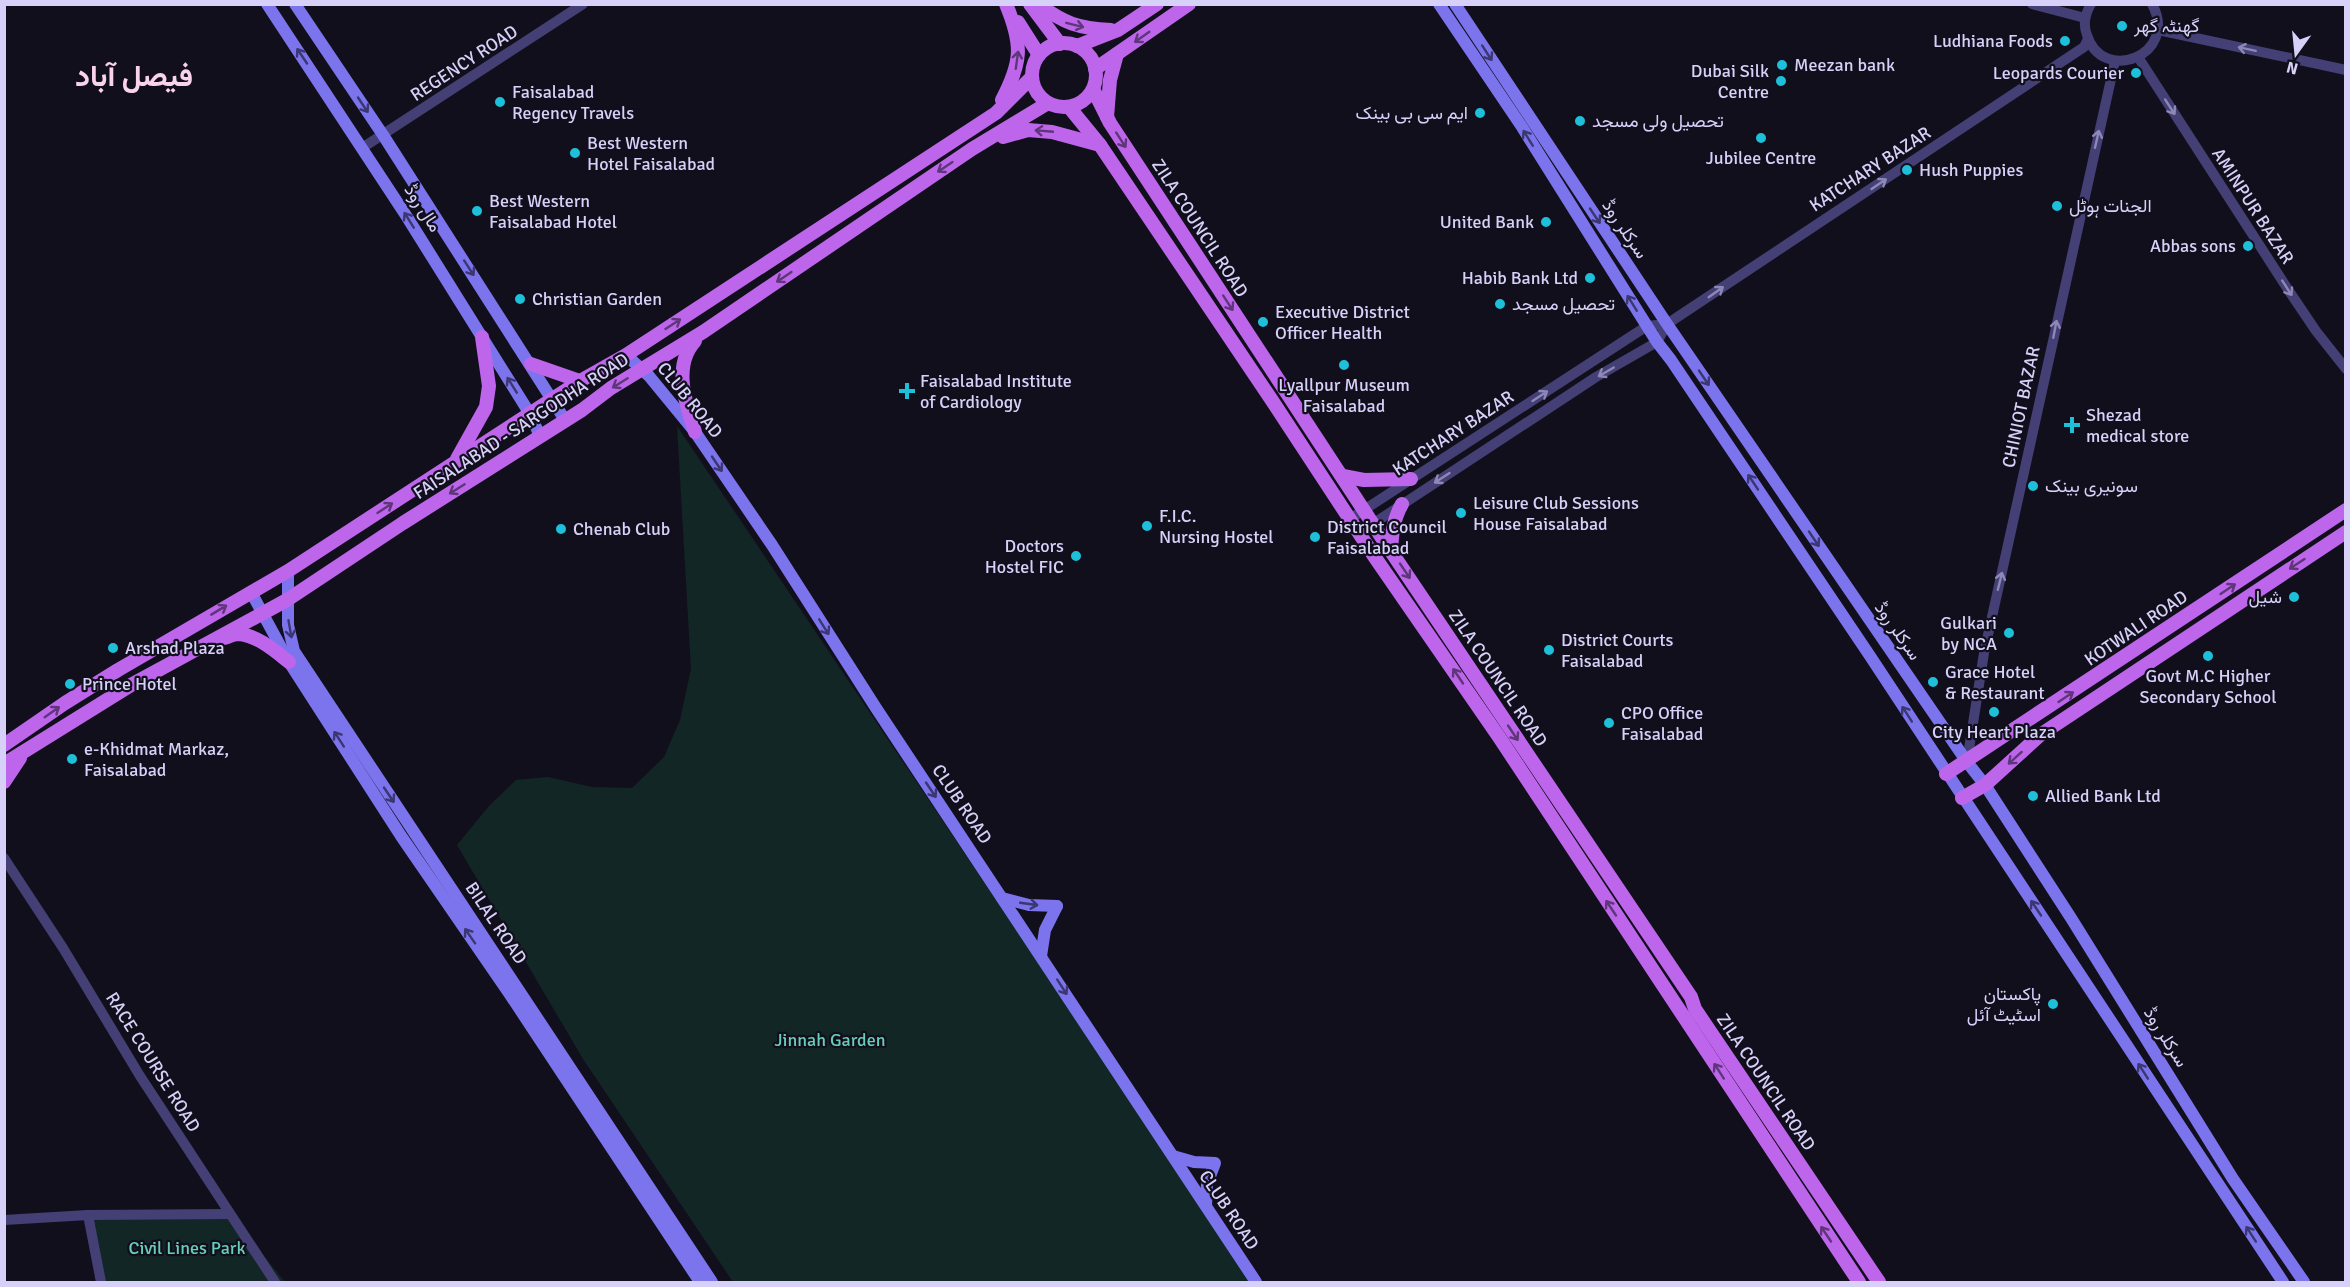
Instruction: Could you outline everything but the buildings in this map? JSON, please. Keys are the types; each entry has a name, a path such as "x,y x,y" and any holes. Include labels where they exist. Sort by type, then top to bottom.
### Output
{"main road":[{"name":"مال روڈ","path":"267,4 482,337 530,414 540,436"},
{"name":"مال روڈ","path":"295,4 531,363 565,420"},
{"path":"1007,4 1039,55"},
{"path":"996,113 1015,76 1019,53 1017,29 1007,4"},
{"path":"1030,4 1060,44"},
{"path":"1038,4 1064,22 1089,29 1118,30"},
{"path":"1077,46 1092,60 1095,69 1093,89 1078,104 1069,107 1058,107 1048,103 1034,87 1032,77 1033,66 1039,55 1048,47 1060,44 1077,46 1118,30 1157,4"},
{"path":"1095,69 1188,4"},
{"name":"سرکلر روڈ","path":"1439,4 1522,128 1657,342 1830,597 2283,1282"},
{"name":"سرکلر روڈ","path":"1455,4 1667,324 1984,785 2071,918 2233,1179 2304,1282"},
{"path":"1107,117 1110,80 1117,54"},
{"name":"FAISALABAD - SARGODHA ROAD","path":"4,745 82,692 288,571 580,381 626,355 996,113 1032,77"},
{"name":"ZILA COUNCIL ROAD","path":"1093,89 1107,117 1391,551 1691,997 1695,1010 1879,1282"},
{"name":"FAISALABAD - SARGODHA ROAD","path":"4,764 131,685 287,600 402,523 703,332 972,149 1048,103"},
{"name":"ZILA COUNCIL ROAD","path":"1069,107 1100,145 1359,533 1499,736 1859,1282"},
{"path":"987,141 1028,130 1052,132 1100,145"},
{"path":"962,135 972,149"},
{"path":"695,432 683,393 683,374 687,349 703,332"},
{"path":"456,461 486,408 489,386 482,337"},
{"name":"CLUB ROAD","path":"626,355 642,369 695,432 772,545 870,698 1256,1282"},
{"path":"531,363 580,381"},
{"path":"1343,476 1364,480 1411,480"},
{"path":"1391,551 1393,527 1402,504"},
{"name":"KOTWALI ROAD","path":"1946,774 2346,510"},
{"name":"KOTWALI ROAD","path":"1962,798 1984,785 2040,735 2346,532"},
{"name":"BILAL ROAD","path":"288,571 288,625 294,651 712,1282"},
{"name":"BILAL ROAD","path":"251,592 289,662 401,836 509,993 700,1282"},
{"path":"211,641 238,634 269,647 289,662"},
{"path":"4,782 25,752"},
{"path":"1572,849 1584,840"},
{"path":"1002,898 1029,905 1057,906 1045,930 1041,956"},
{"path":"1173,1156 1194,1162 1215,1163 1207,1184 1206,1207"}],"street":[{"name":"REGENCY ROAD","path":"362,148 583,4"},
{"path":"2032,4 2085,18"},
{"path":"2091,4 2085,18 2088,39 2094,49 2104,57 2115,61 2127,61 2138,57 2147,51 2154,41 2158,30 2156,12 2152,4"},
{"path":"2158,30 2346,70"},
{"name":"KATCHARY BAZAR","path":"1359,533 1596,377 1657,342 1667,324 2074,54 2084,47 2088,39"},
{"name":"AMINPUR BAZAR","path":"2138,57 2289,291 2316,331 2346,369"},
{"name":"CHINIOT BAZAR","path":"1967,762 1984,653 2115,61"},
{"name":"KATCHARY BAZAR","path":"1350,519 1647,326 1667,324"},
{"name":"RACE COURSE ROAD","path":"4,858 63,948 140,1076 275,1282"},
{"path":"4,1220 88,1215 230,1214"},
{"path":"88,1215 101,1282"}],"green space":[{"name":"Jinnah Garden","path":"677,426 1253,1282 733,1282 583,1059 457,845 489,806 516,780 548,777 592,787 632,788 664,757 680,720 691,669"},
{"name":"Civil Lines Park","path":"230,1214 285,1282 99,1282 88,1215"}],"place":[{"name":"گھنٹہ گھر","path":"2122,26"},
{"name":"Ludhiana Foods","path":"2065,41"},
{"name":"Meezan bank","path":"1782,65"},
{"name":"Leopards Courier","path":"2136,73"},
{"name":"Dubai Silk Centre","path":"1781,81"},
{"name":"Faisalabad Regency Travels","path":"500,102"},
{"name":"ایم سی بی بینک","path":"1480,113"},
{"name":"تحصیل ولی مسجد","path":"1580,121"},
{"name":"Jubilee Centre","path":"1761,138"},
{"name":"Best Western Hotel Faisalabad","path":"575,153"},
{"name":"Hush Puppies","path":"1907,170"},
{"name":"الجنات ہوٹل","path":"2057,206"},
{"name":"Best Western Faisalabad Hotel","path":"477,211"},
{"name":"United Bank","path":"1546,222"},
{"name":"Abbas sons","path":"2248,246"},
{"name":"Habib Bank Ltd","path":"1590,278"},
{"name":"Christian Garden","path":"520,299"},
{"name":"تحصیل مسجد","path":"1500,304"},
{"name":"Executive District Officer Health","path":"1263,322"},
{"name":"Lyallpur Museum Faisalabad","path":"1344,365"},
{"name":"Faisalabad Institute of Cardiology","path":"907,391"},
{"name":"Shezad medical store","path":"2072,425"},
{"name":"سونیری بینک","path":"2033,486"},
{"name":"Leisure Club Sessions House Faisalabad","path":"1461,513"},
{"name":"F.I.C. Nursing Hostel","path":"1147,526"},
{"name":"Chenab Club","path":"561,529"},
{"name":"District Council Faisalabad","path":"1315,537"},
{"name":"Doctors Hostel FIC","path":"1076,556"},
{"name":"شیل","path":"2294,597"},
{"name":"Gulkari by NCA","path":"2009,633"},
{"name":"Arshad Plaza","path":"113,648"},
{"name":"District Courts Faisalabad","path":"1549,650"},
{"name":"Govt M.C Higher Secondary School","path":"2208,656"},
{"name":"Grace Hotel & Restaurant","path":"1933,682"},
{"name":"Prince Hotel","path":"70,684"},
{"name":"City Heart Plaza","path":"1994,712"},
{"name":"CPO Office Faisalabad","path":"1609,723"},
{"name":"e-Khidmat Markaz, Faisalabad","path":"72,759"},
{"name":"Allied Bank Ltd","path":"2033,796"},
{"name":"پاکستان اسٹیٹ آئل","path":"2053,1004"}],"district":[{"name":"فیصل آباد","path":"134,76"}]}
